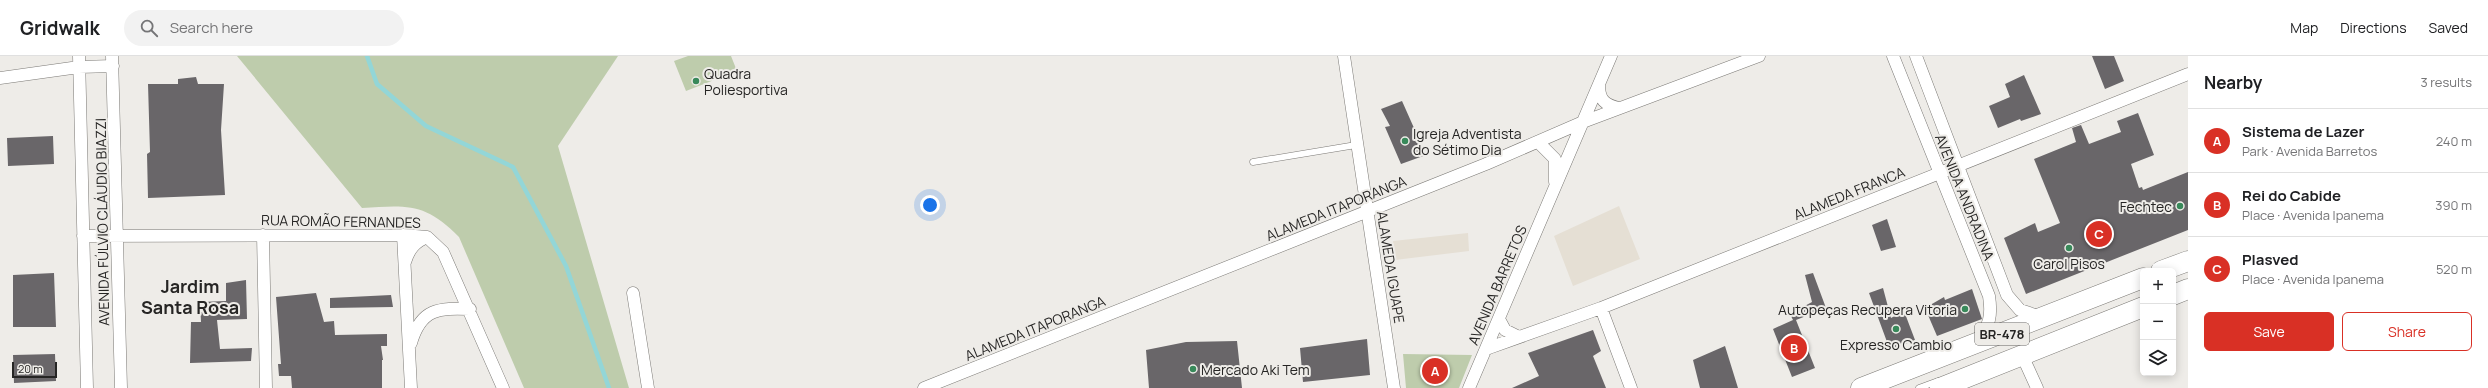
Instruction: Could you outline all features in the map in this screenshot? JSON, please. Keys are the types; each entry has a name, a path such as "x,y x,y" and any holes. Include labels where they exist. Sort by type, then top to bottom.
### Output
{"main road":[{"path":"2168,268 2188,260"},
{"name":"BR-478","path":"1861,388 2140,279"},
{"path":"2176,294 2188,289"},
{"name":"BR-478","path":"1940,388 2140,308"}],"street":[{"name":"ALAMEDA IGUAPE","path":"1344,56 1356,145 1394,388"},
{"name":"AVENIDA BARRETOS","path":"1469,388 1611,56"},
{"name":"ALAMEDA ITAPORANGA","path":"924,388 1538,142 1583,122 1759,56"},
{"name":"AVENIDA ANDRADINA","path":"1893,56 1989,296 1991,317 1984,333 1970,346"},
{"name":"AVENIDA ANDRADINA","path":"1916,56 2007,295 2020,310 2042,318"},
{"path":"0,78 79,62 113,61"},
{"name":"AVENIDA FÚLVIO CLÁUDIO BIAZZI","path":"113,61 121,388"},
{"name":"AVENIDA FÚLVIO CLÁUDIO BIAZZI","path":"79,62 87,388"},
{"name":"ALAMEDA FRANCA","path":"1486,349 1601,308 2188,74"},
{"path":"1599,85 1599,94 1602,101 1608,106 1619,108"},
{"name":"AVENIDA BARRETOS","path":"1538,142 1555,159 1556,174 1553,193"},
{"path":"264,235 266,388"},
{"path":"403,235 411,388"},
{"name":"RUA ROMÃO FERNANDES","path":"83,236 403,235 427,237 443,252 470,309 503,388"},
{"path":"405,264 412,247 418,240 427,237"},
{"path":"633,293 648,388"},
{"path":"410,348 418,328 429,314 442,308 470,309"},
{"path":"1601,308 1631,388"},
{"path":"1499,319 1505,330 1519,337"},
{"path":"2022,356 2037,388"}],"lane":[{"path":"1253,162 1356,145"},
{"path":"2176,288 2188,283"},
{"path":"1919,388 2140,301"}],"shaded area":[{"path":"1619,206 1640,259 1573,286 1554,236"},
{"path":"1468,233 1469,251 1395,260 1393,241"}],"green space":[{"path":"237,56 618,56 558,146 629,388 524,388 459,237 447,226 426,212 392,206 362,208"},
{"name":"Quadra Poliesportiva","path":"688,56 731,56 737,71 686,91 674,61"},
{"path":"1403,354 1472,355 1459,388 1406,388"}],"building":[{"path":"2092,56 2114,56 2124,81 2105,89"},
{"path":"2024,75 2041,114 2021,121 2020,119 1998,128 1989,106 2010,97 2005,84"},
{"path":"196,77 198,84 224,84 221,130 225,195 148,198 147,154 150,152 148,84 178,84 178,79"},
{"name":"Igreja Adventista do Sétimo Dia","path":"1402,101 1426,155 1401,164 1385,127 1390,126 1381,109"},
{"path":"2138,113 2154,155 2131,164 2139,188 2142,187 2143,190 2188,172 2188,230 2026,294 2004,238 2035,223 2038,232 2060,223 2034,159 2076,142 2072,128 2081,125 2089,144 2121,132 2117,121"},
{"path":"53,136 54,164 8,166 7,138"},
{"path":"1887,219 1896,247 1881,251 1872,225"},
{"path":"54,273 56,327 13,327 13,275"},
{"path":"1813,273 1826,308 1796,320 1815,368 1792,377 1773,329 1793,320 1790,314 1812,302 1805,275"},
{"path":"246,280 247,319 217,320 220,349 252,348 251,361 190,363 191,322 201,322 200,302 226,301 226,283"},
{"name":"Expresso Cambio","path":"1883,288 1891,318 1904,311 1915,340 1890,350 1869,293"},
{"path":"1972,289 1982,319 1937,336 1925,308 1944,297 1945,300"},
{"path":"316,293 324,322 334,321 335,335 387,334 387,346 381,346 383,360 382,388 292,388 291,376 279,376 278,364 281,364 276,297"},
{"path":"391,295 393,307 330,308 330,298"},
{"path":"1593,330 1601,351 1593,356 1606,388 1512,388 1539,376 1528,353"},
{"path":"1367,339 1370,375 1303,382 1300,348"},
{"name":"Mercado Aki Tem","path":"1237,341 1242,388 1149,388 1146,350 1186,342"},
{"path":"1725,346 1738,388 1700,388 1693,360"},
{"path":"55,354 56,381 14,383 13,355"}],"waterway":[{"path":"367,56 377,84 426,126 513,167 566,266 609,388"}],"place":[{"name":"Quadra Poliesportiva","path":"696,81"},
{"name":"Igreja Adventista do Sétimo Dia","path":"1405,141"},
{"name":"Fechtec","path":"2180,206"},
{"name":"Plasved","path":"2099,234"},
{"name":"Carol Pisos","path":"2069,248"},
{"name":"Autopeças Recupera Vitoria","path":"1965,309"},
{"name":"Expresso Cambio","path":"1896,329"},
{"name":"Rei do Cabide","path":"1794,348"},
{"name":"Mercado Aki Tem","path":"1193,369"},
{"name":"Sistema de Lazer","path":"1435,371"}],"district":[{"name":"Jardim Santa Rosa","path":"190,296"}]}
